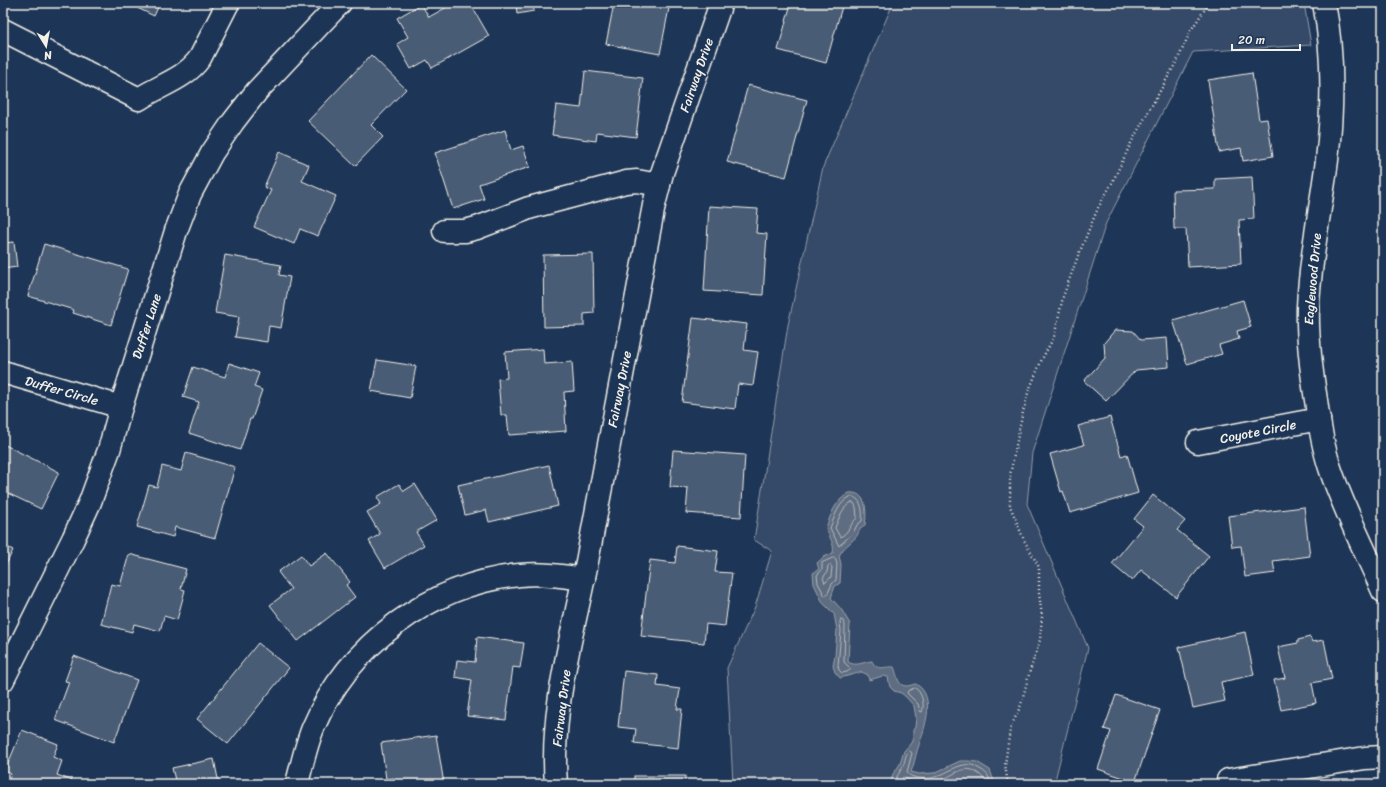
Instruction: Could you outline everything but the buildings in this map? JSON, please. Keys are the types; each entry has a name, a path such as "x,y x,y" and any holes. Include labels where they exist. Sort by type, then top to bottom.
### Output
{"street":[{"path":"3,30 139,99 153,90 180,77 195,65 228,3"},
{"name":"Duffer Lane","path":"3,680 90,502 109,450 120,407 176,231 190,194 212,154 229,128 257,92 340,3"},
{"name":"Fairway Drive","path":"556,784 555,750 560,692 584,579 659,185 691,87 721,3"},
{"name":"Eaglewood Drive","path":"1324,3 1330,43 1332,103 1327,162 1313,250 1308,309 1310,360 1319,419 1330,467 1338,489 1383,591"},
{"path":"444,231 465,231 477,228 529,208 626,182 637,181 659,185"},
{"name":"Duffer Circle","path":"3,372 120,407"},
{"name":"Coyote Circle","path":"1198,442 1319,419"},
{"path":"297,783 313,728 324,706 354,662 399,622 422,606 447,594 496,578 544,574 584,579"},
{"path":"1228,780 1365,758 1383,757"}],"path":[{"path":"1008,784 1005,765 1010,729 1022,705 1040,640 1042,616 1039,593 1039,567 1024,540 1010,506 1010,475 1022,416 1028,393 1042,359 1054,338 1063,297 1098,208 1112,184 1132,140 1178,59 1191,30 1209,3"}],"shaded area":[{"path":"892,3 1304,3 1311,45 1193,52 1106,223 1032,453 1027,504 1088,648 1054,784 733,784 727,668 755,607 772,551 754,540 788,325 823,167"}],"water":[{"path":"849,493 859,495 864,503 866,509 865,525 839,556 841,564 840,583 835,586 831,598 841,609 850,624 848,662 857,664 872,661 876,666 881,668 894,667 901,684 906,686 916,684 923,690 928,706 927,715 911,772 919,774 934,773 960,761 977,762 990,770 995,784 890,784 893,774 900,764 904,751 911,743 913,738 916,718 914,706 901,693 894,691 890,687 888,677 883,676 869,680 868,675 862,672 840,678 835,672 833,666 837,630 834,614 823,603 814,584 813,573 819,569 817,563 824,557 833,553 832,544 826,528 834,508 844,496"}]}
